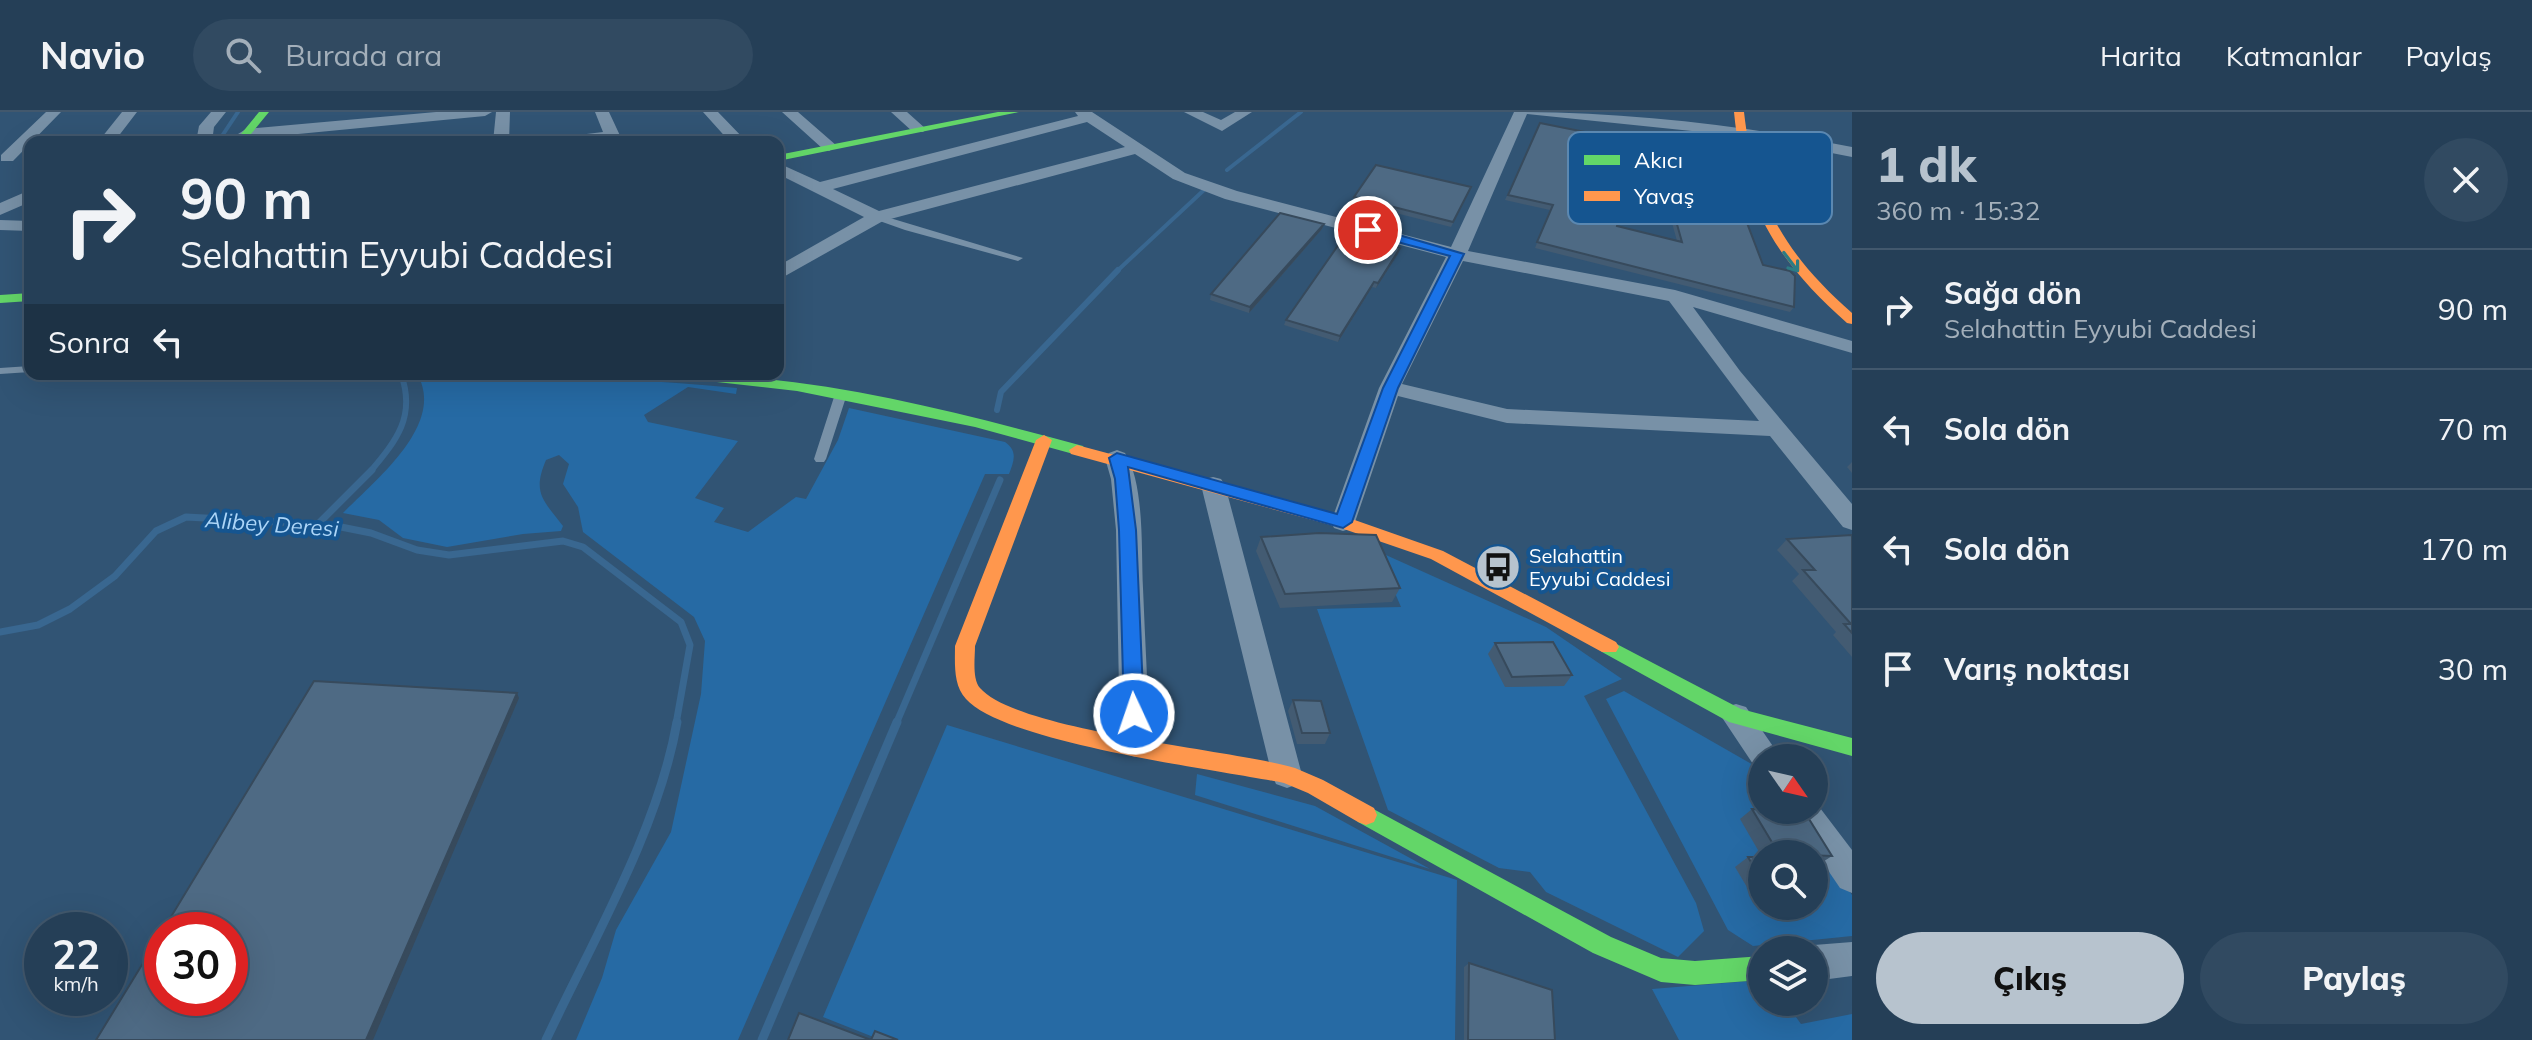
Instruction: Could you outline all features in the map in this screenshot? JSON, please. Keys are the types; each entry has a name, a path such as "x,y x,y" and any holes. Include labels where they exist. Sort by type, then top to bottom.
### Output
{"street":[{"path":"27,136 54,112"},
{"path":"111,136 130,112"},
{"path":"205,136 207,126 219,112"},
{"path":"246,136 264,112"},
{"path":"263,136 485,112"},
{"path":"501,136 503,112"},
{"path":"602,112 613,136"},
{"path":"710,112 733,136"},
{"path":"789,112 829,146"},
{"path":"898,112 918,129"},
{"path":"784,157 1014,112"},
{"path":"1191,112 1222,126 1245,112"},
{"path":"1343,522 1390,388 1457,254 1521,112"},
{"path":"1533,112 1739,118 1760,132"},
{"path":"821,187 1086,115 1179,176 1231,195 1457,254 1675,296 1852,347"},
{"path":"3,158 24,139"},
{"path":"1832,148 1852,152"},
{"path":"784,271 877,217 1136,149"},
{"path":"3,158 24,156"},
{"path":"784,171 877,217"},
{"path":"0,210 24,198"},
{"path":"1768,224 1787,259 1829,303 1852,320"},
{"path":"1790,224 1810,258 1852,302"},
{"path":"0,225 24,226"},
{"path":"1675,296 1776,429 1852,521"},
{"path":"0,299 24,297"},
{"path":"729,380 841,394 1044,440 1343,522 1437,555 1736,716 1852,747"},
{"path":"1390,388 1507,416 1776,429"},
{"path":"1044,440 965,646 966,674 973,694 987,706 1047,728 1287,775 1602,945 1661,970 1695,973 1748,969"},
{"path":"1117,458 1123,479 1128,530 1135,744"},
{"path":"1213,485 1287,775"},
{"path":"1736,716 1756,744"},
{"path":"1813,824 1852,877"},
{"path":"1828,962 1852,959"}],"lane":[{"path":"877,217 1018,258"},
{"path":"0,371 24,369"},
{"path":"820,459 841,394"},
{"path":"1602,945 1602,968"}],"shaded area":[{"path":"419,380 625,380 737,388 736,394 688,387 644,415 648,422 738,441 695,498 724,508 714,522 748,532 796,497 806,499 838,440 849,408 1005,442 1012,449 1013,461 1009,474 985,474 738,1040 576,1040 602,978 616,930 671,832 701,694 705,641 694,617 583,532 578,507 563,484 569,464 559,455 546,460 540,489 545,502 563,526 561,531 447,547 403,538 379,520 343,513 403,450 415,432 424,393"},
{"path":"1377,551 1546,627 1622,679 1584,696 1696,903 1704,931 1678,957 1546,892 1530,872 1499,868 1388,810 1317,609 1401,607"},
{"path":"1624,691 1748,762 1748,824 1803,824 1814,840 1748,840 1748,920 1828,920 1828,860 1852,895 1852,936 1828,938 1828,936 1748,936 1748,943 1728,930 1606,699"},
{"path":"947,725 1457,880 1455,1040 881,1040 823,1017"},
{"path":"1197,774 1315,806 1430,869 1195,795"},
{"path":"1748,981 1748,1016 1795,1016 1801,1024 1852,1014 1852,1040 1679,1040 1652,989"}],"building":[{"path":"1540,123 1585,132 1568,132 1568,224 1618,224 1682,242 1677,224 1747,224 1763,265 1790,271 1795,276 1794,307 1537,242 1553,205 1508,195"},
{"path":"1376,165 1471,187 1453,222 1354,197"},
{"path":"1280,213 1324,224 1250,307 1211,294"},
{"path":"1346,234 1400,248 1340,336 1286,320"},
{"path":"1319,533 1376,535 1400,588 1285,594 1261,537"},
{"path":"1852,535 1852,633 1844,624 1851,624 1803,570 1815,570 1787,539"},
{"path":"1553,642 1572,675 1512,677 1495,643"},
{"path":"314,681 517,693 366,1040 96,1040 111,1016 128,1016 128,988 144,961 144,1016 248,1016 248,912 174,912"},
{"path":"1293,700 1321,701 1330,733 1302,733"},
{"path":"1761,824 1812,824 1822,840 1771,840"},
{"path":"1469,963 1552,990 1555,1040 1468,1040"},
{"path":"799,1013 871,1040 788,1040"},
{"path":"875,1031 898,1040 871,1040"}],"waterway":[{"path":"222,136 238,112"},
{"path":"1227,170 1301,112"},
{"path":"1117,271 1204,190"},
{"path":"997,410 1001,392 1117,271"},
{"path":"370,472 401,427 406,403 403,380"},
{"path":"318,524 370,472"},
{"path":"896,724 1000,480"},
{"name":"Alibey Deresi","path":"0,632 38,625 70,609 115,576 156,531 186,517 331,525 371,533 417,550 449,555 563,541 583,547 681,622 690,645 676,724"},
{"name":"Alibey Deresi","path":"546,1040 640,844 668,763 677,722"},
{"path":"762,1040 897,722"}],"traffic: fast":[{"path":"246,136 264,112"},
{"path":"784,157 1014,112"},
{"path":"0,299 24,297"},
{"path":"735,380 797,387 976,422 1077,450"},
{"path":"1609,647 1736,716 1852,747"},
{"path":"1366,815 1602,945 1661,970 1695,973 1748,969"}],"traffic: slow":[{"path":"1739,112 1741,132"},
{"path":"1768,224 1806,276 1852,320"},
{"path":"1044,440 965,646 966,677 973,694 994,708 1071,733 1295,777 1366,815"},
{"path":"1077,450 1343,522 1437,555 1609,647"}],"place":[{"name":"Selahattin Eyyubi Caddesi","path":"1498,567"}],"route":[{"path":"1134,714 1128,530 1123,479 1117,458 1343,522 1390,388 1457,254 1368,230"}]}
